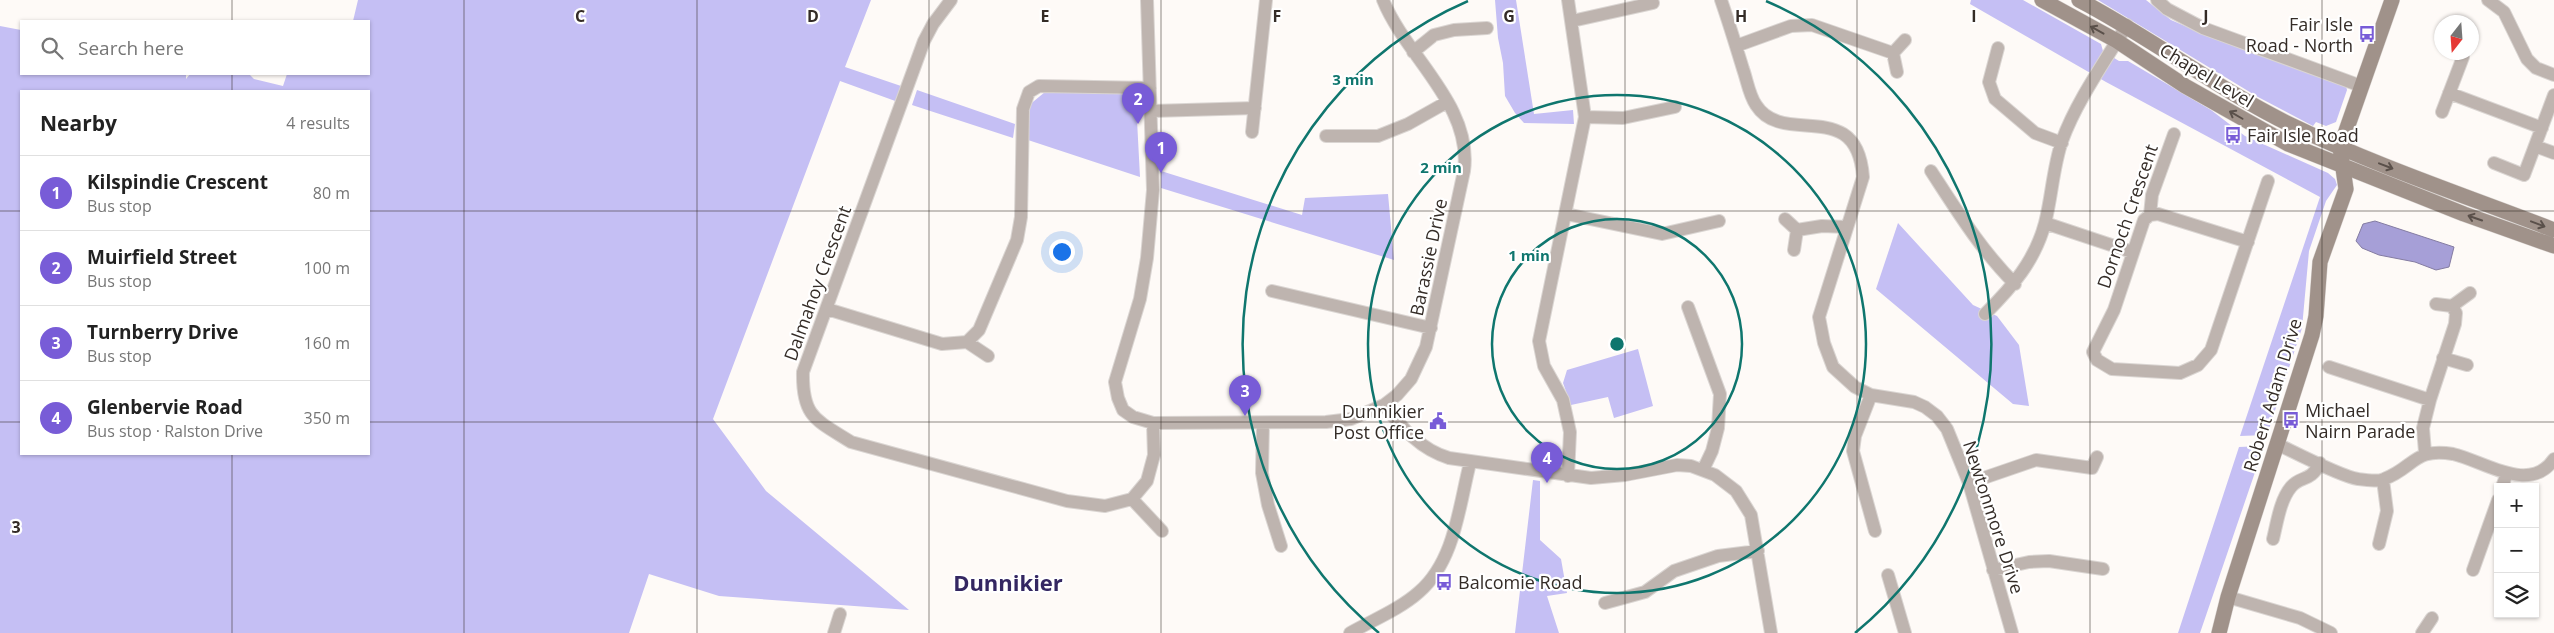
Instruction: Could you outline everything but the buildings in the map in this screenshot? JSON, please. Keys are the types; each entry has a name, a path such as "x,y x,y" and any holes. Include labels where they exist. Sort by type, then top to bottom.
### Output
{"main road":[{"name":"Chapel Level","path":"2042,0 2117,41 2242,119 2288,144 2464,214 2554,246"},
{"name":"Chapel Level","path":"2079,0 2127,25 2216,82 2289,124 2340,148 2554,230"},
{"path":"2340,148 2360,86 2392,0"},
{"name":"Robert Adam Drive","path":"2219,633 2228,597 2312,335 2316,316 2320,262 2346,189 2340,148"}],"street":[{"name":"Dalmahoy Crescent","path":"951,0 933,24 924,41 803,372 802,395 807,409 824,425 851,442 1067,501 1105,506 1132,499"},
{"path":"1148,0 1153,190 1147,258 1140,299 1115,382 1118,398 1123,410 1132,417 1152,423 1154,455 1147,481 1132,499 1162,531"},
{"path":"1252,132 1266,0"},
{"name":"Barassie Drive","path":"1152,423 1340,421 1363,415 1384,405 1397,395 1411,379 1420,361 1431,328 1466,159 1461,130 1447,102 1413,52 1382,0"},
{"path":"1568,0 1584,117 1539,342 1544,366 1563,400 1570,432 1568,476"},
{"name":"Newtonmore Drive","path":"1721,0 1756,106 1774,119 1792,125 1825,126 1842,134 1853,145 1861,158 1863,177 1819,317 1824,343 1833,367 1855,388 1871,395 1914,402 1937,416 1947,429 1969,483 2012,633"},
{"path":"2157,0 2167,9 2203,28 2360,86"},
{"path":"2488,0 2504,12 2527,59 2536,68 2554,75"},
{"path":"1572,21 1653,3"},
{"path":"1736,46 1791,26 1812,25 1892,53"},
{"path":"1985,314 2015,284 2037,249 2045,223 2062,142 2070,123 2127,25"},
{"path":"1413,52 1434,35 1454,30 1487,28"},
{"path":"1892,53 1905,40"},
{"path":"1998,48 1989,82 1994,99 2035,133 2062,142"},
{"path":"1892,53 1897,72"},
{"path":"2442,112 2462,60"},
{"path":"967,342 979,330 1017,240 1021,217 1021,132 1023,109 1029,92 1039,86 1150,88"},
{"path":"2449,93 2542,128"},
{"path":"2494,163 2524,175 2554,95"},
{"path":"1326,136 1378,136 1408,124 1447,102"},
{"path":"1584,117 1623,118 1675,107"},
{"path":"1152,111 1255,108"},
{"name":"Dornoch Crescent","path":"2174,134 2152,195 2150,215 2144,220 2114,310 2093,352 2097,360 2112,369 2180,373 2198,365 2211,350 2268,181"},
{"path":"2535,146 2554,153"},
{"path":"1931,171 1974,237 1990,258 2015,284"},
{"path":"1566,214 1662,234 1719,221"},
{"path":"2150,215 2158,214 2248,242"},
{"path":"1784,219 1797,230 1822,226 1847,228"},
{"path":"2045,223 2132,252"},
{"path":"1794,250 1797,230"},
{"path":"1272,291 1431,328"},
{"path":"2436,304 2452,306 2470,293"},
{"path":"2425,452 2423,428 2430,400 2455,324 2456,313 2452,306"},
{"path":"1688,307 1720,394 1718,428 1712,451 1703,470"},
{"path":"827,309 942,344 967,342 988,356"},
{"path":"2443,358 2467,365"},
{"path":"2329,367 2430,400"},
{"path":"1871,395 1855,436 1854,451 1875,531"},
{"path":"1384,405 1404,430 1431,452 1470,463 1568,476 1607,477 1677,465 1703,470 1725,482 1743,500 1751,514 1771,633"},
{"path":"1263,423 1262,473 1268,505 1281,546"},
{"path":"2277,444 2355,479 2383,480 2425,452 2453,454 2507,473 2531,475 2552,468"},
{"path":"1969,483 2036,460 2095,468"},
{"path":"1350,633 1370,628 1413,597 1435,576 1450,543 1470,463"},
{"path":"2273,539 2279,514 2290,488 2312,476 2320,463"},
{"path":"2503,483 2507,473"},
{"path":"2379,544 2387,511 2383,480"},
{"path":"2473,570 2494,511"},
{"path":"1605,603 1645,592 1674,570 1718,556 1758,551"},
{"path":"1993,570 2029,562 2049,561 2103,568"},
{"path":"1888,575 1905,633"},
{"path":"2228,597 2300,618 2331,633"},
{"path":"834,633 840,614"},
{"path":"2422,633 2432,618"}],"shaded area":[{"path":"358,0 871,0 845,67 904,87 898,102 840,81 713,419 766,491 909,610 719,596 649,574 629,633 0,633 0,26 20,30 20,75 186,75 186,79 189,75 250,75 254,79 283,86 287,75 370,75 370,20 353,20"},
{"path":"1495,0 1516,0 1534,114 1573,110 1574,124 1524,123 1515,113 1505,96"},
{"path":"1971,0 2023,0 2101,44 2103,51 2119,61 2128,61 2211,110 2245,136 2328,173 2335,179 2337,185 2326,201 2309,251 2302,328 2267,435 2240,436 2320,197 2106,82 1970,4"},
{"path":"2098,0 2146,0 2171,20 2346,86 2347,90 2336,122 2326,126 2316,122 2313,126 2258,97"},
{"path":"917,90 1015,124 1013,138 912,105"},
{"path":"1130,91 1136,101 1140,177 1028,140 1028,106 1045,92"},
{"path":"1161,171 1302,215 1305,198 1388,194 1394,260 1161,188"},
{"path":"2375,221 2454,247 2449,267 2436,270 2415,262 2379,255 2362,248 2356,241 2363,224"},
{"path":"1898,223 1973,305 1997,316 2019,345 2029,406 2013,404 1876,289"},
{"path":"1638,349 1653,406 1614,418 1608,397 1571,405 1563,383 1567,370"},
{"path":"2264,446 2200,633 2178,633 2239,447"},
{"path":"1533,480 1540,481 1540,540 1561,559 1567,593 1547,596 1559,633 1515,633"}],"place":[{"name":"Fair Isle Road - North","path":"2367,34"},
{"name":"Muirfield Street","path":"1138,124"},
{"name":"Fair Isle Road","path":"2233,135"},
{"name":"Kilspindie Crescent","path":"1161,173"},
{"name":"Turnberry Drive","path":"1245,416"},
{"name":"Michael Nairn Parade","path":"2291,420"},
{"name":"Dunnikier Post Office","path":"1438,421"},
{"name":"Glenbervie Road","path":"1547,483"},
{"name":"Balcomie Road","path":"1444,582"}],"district":[{"name":"Dunnikier","path":"1008,582"}]}
